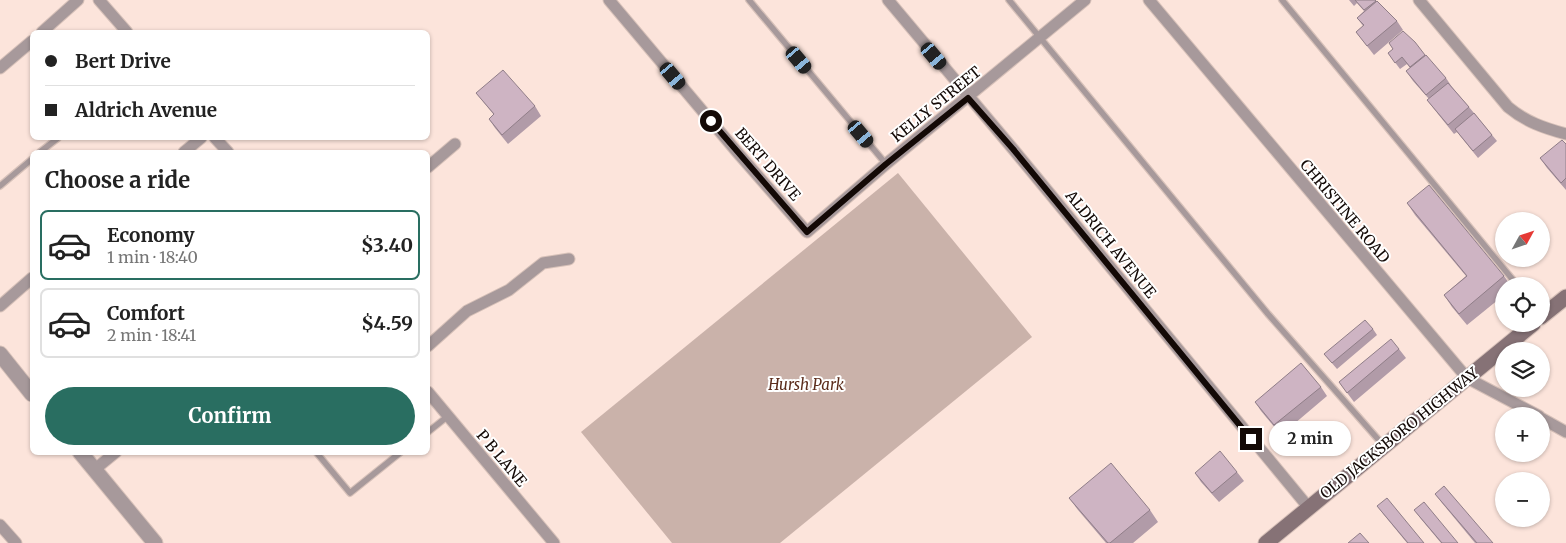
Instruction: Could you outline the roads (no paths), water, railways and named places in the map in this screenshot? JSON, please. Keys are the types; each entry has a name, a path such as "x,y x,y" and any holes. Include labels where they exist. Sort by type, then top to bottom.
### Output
{"main road":[{"name":"OLD JACKSBORO HIGHWAY","path":"1550,309 1566,297"},
{"name":"OLD JACKSBORO HIGHWAY","path":"1266,543 1522,332"}],"street":[{"path":"44,30 78,0"},
{"path":"99,0 125,30"},
{"name":"BERT DRIVE","path":"609,0 807,232"},
{"name":"ALDRICH AVENUE","path":"888,0 1309,508"},
{"name":"KELLY STREET","path":"807,232 886,164 1085,0"},
{"name":"CHRISTINE ROAD","path":"1148,0 1466,378 1521,407"},
{"path":"1419,0 1508,107 1536,126 1566,134"},
{"path":"0,68 30,43"},
{"path":"187,150 199,140"},
{"path":"217,140 226,150"},
{"path":"430,165 455,144"},
{"path":"430,344 467,311 509,290 543,263 569,259"},
{"path":"0,306 30,280"},
{"path":"0,354 30,392"},
{"name":"P B LANE","path":"430,394 554,543"},
{"name":"CHRISTINE ROAD","path":"1550,423 1566,432"},
{"path":"82,455 155,543"},
{"path":"94,470 112,455"},
{"path":"0,525 16,543"}],"lane":[{"path":"749,0 886,164"},
{"path":"1010,0 1268,314 1384,446"},
{"path":"1282,0 1511,277"},
{"path":"43,150 55,140"},
{"path":"0,186 30,161"},
{"path":"430,430 448,416"},
{"path":"318,455 350,493 397,455"}],"park label":[{"name":"Hursh Park","path":"806,384"}]}
